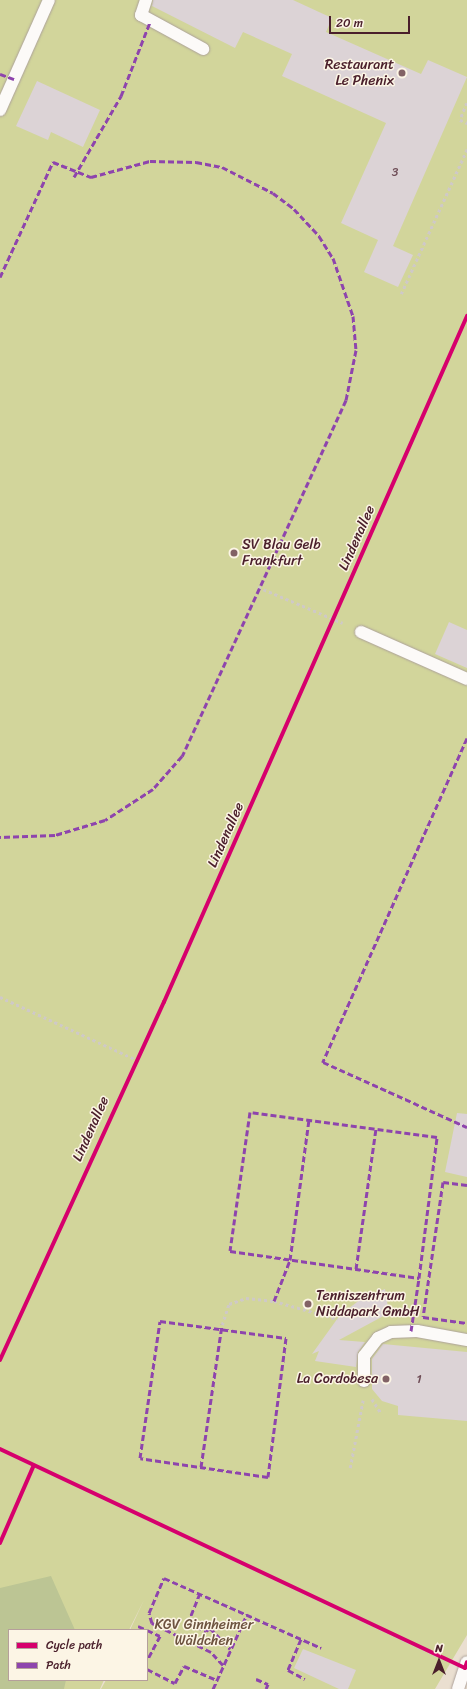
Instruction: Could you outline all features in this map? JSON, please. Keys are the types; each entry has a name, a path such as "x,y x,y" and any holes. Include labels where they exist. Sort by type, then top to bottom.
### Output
{"lane":[{"path":"0,110 49,0"},
{"path":"146,0 141,15 203,49"},
{"path":"361,632 467,679"},
{"path":"364,1381 364,1356 378,1338 391,1332 417,1331 467,1340"},
{"path":"458,1689 466,1665"}],"path":[{"path":"467,103 460,120 467,123"},
{"path":"401,294 467,149"},
{"path":"258,587 361,632"},
{"path":"0,997 135,1059"},
{"path":"222,1325 229,1304 246,1298 274,1301 337,1319"},
{"path":"350,1468 364,1395"},
{"path":"0,1449 33,1467 466,1665"},
{"path":"0,1543 33,1467"}],"green space":[{"name":"SV Blau Gelb Frankfurt","path":"0,0 467,0 467,1635 435,1689 101,1689 105,1681 148,1681 148,1629 130,1629 144,1600 130,1629 8,1629 8,1681 104,1681 100,1689 0,1689"},
{"path":"51,1576 75,1629 8,1629 8,1681 66,1681 64,1689 0,1689 0,1588"}],"building":[{"path":"153,0 293,0 332,18 326,32 421,74 428,60 467,77 393,246 413,255 398,287 364,272 378,240 341,223 386,123 282,76 292,54 243,32 235,48 152,6"},
{"path":"37,81 100,110 83,147 51,132 48,140 16,126"},
{"path":"449,622 467,630 467,668 435,654"},
{"path":"457,1113 467,1114 467,1177 445,1172"},
{"path":"385,1289 389,1313 339,1340 365,1342 358,1352 356,1367 315,1361 319,1351 312,1354 340,1315 361,1299"},
{"path":"383,1344 467,1352 467,1421 398,1415 398,1406 382,1401 372,1389 372,1359"},
{"path":"303,1649 356,1670 348,1689 339,1689 294,1668"}],"marked path":[{"path":"74,177 121,96 150,22"},
{"path":"0,74 14,79"},
{"path":"0,277 53,162 91,177 150,161 196,162 222,167 273,193 294,209 319,236 333,258 353,316 356,350 346,400 182,756 153,789 105,820 55,835 0,837"},
{"path":"467,738 323,1062 467,1127"},
{"path":"411,1331 419,1278 437,1137 250,1112 230,1251 419,1278"},
{"path":"274,1301 290,1260 309,1120"},
{"path":"356,1269 376,1129"},
{"path":"467,1185 443,1182 423,1317 467,1323"},
{"path":"160,1321 286,1338 268,1477 140,1458 160,1321"},
{"path":"201,1467 222,1325"},
{"path":"223,1665 211,1652 152,1623 149,1613 164,1578 321,1648"},
{"path":"200,1593 188,1622 206,1631 210,1628 230,1649"},
{"path":"213,1689 247,1614"},
{"path":"138,1626 145,1629"},
{"path":"148,1630 160,1636 148,1658"},
{"path":"301,1639 288,1670 305,1679"},
{"path":"148,1670 175,1683 184,1666 217,1680"},
{"path":"256,1679 268,1684 266,1689"}],"cycle path":[{"name":"Lindenallee","path":"0,1360 164,1002 467,316"},
{"path":"0,1449 465,1668 467,1662"},
{"path":"0,1543 33,1467"}],"place":[{"name":"Restaurant Le Phenix","path":"402,73"},
{"name":"SV Blau Gelb Frankfurt","path":"234,553"},
{"name":"Tenniszentrum Niddapark GmbH","path":"308,1304"},
{"name":"La Cordobesa","path":"386,1379"}],"park label":[{"name":"KGV Ginnheimer Wäldchen","path":"204,1634"}]}
